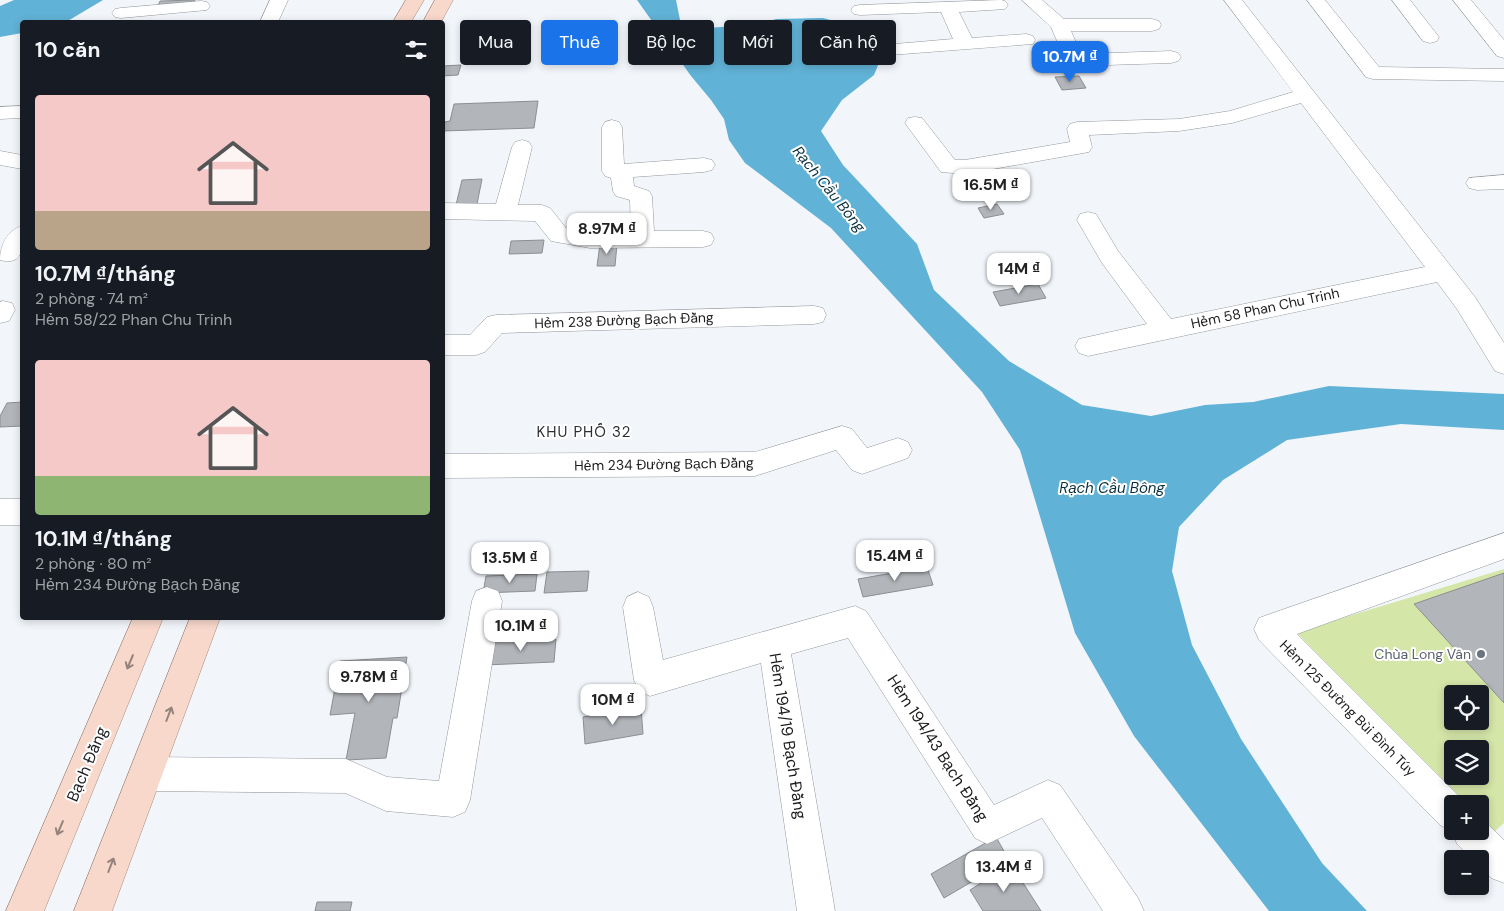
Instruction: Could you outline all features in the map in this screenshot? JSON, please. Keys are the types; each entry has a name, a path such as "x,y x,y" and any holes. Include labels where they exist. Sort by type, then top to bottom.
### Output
{"main road":[{"path":"403,20 415,0"},
{"path":"433,20 444,0"},
{"name":"Bạch Đằng","path":"25,911 147,620"},
{"path":"93,911 204,620"}],"street":[{"path":"270,20 279,0"},
{"path":"1031,0 1058,26 1074,60 1172,57"},
{"path":"1233,0 1466,303 1504,364"},
{"path":"1316,0 1373,73 1504,75"},
{"path":"1400,0 1430,37"},
{"path":"1462,0 1504,52"},
{"path":"860,10 936,5 1000,5"},
{"path":"936,5 965,44"},
{"path":"121,13 201,10"},
{"path":"1058,26 1152,25"},
{"path":"896,49 1026,40"},
{"path":"915,123 949,168 965,167 1082,147 1077,129 1170,126 1215,120 1232,117 1306,95"},
{"path":"0,113 20,112"},
{"path":"612,127 613,170 704,165"},
{"path":"505,212 522,147"},
{"path":"0,158 20,162"},
{"path":"621,171 624,191 641,196 644,239"},
{"path":"1477,183 1504,182"},
{"path":"445,211 542,213 559,235 590,240 703,239"},
{"path":"1088,220 1110,257 1165,329"},
{"path":"8,254 20,237"},
{"name":"Hẻm 58 Phan Chu Trinh","path":"1088,346 1442,272"},
{"name":"Hẻm 238 Đường Bạch Đằng","path":"445,345 476,344 496,324 814,315"},
{"name":"Hẻm 234 Đường Bạch Đằng","path":"445,466 755,464 842,437 862,462 898,450"},
{"path":"0,512 20,512"},
{"name":"Hẻm 125 Đường Bùi Đình Túy","path":"1444,805 1270,629 1504,546"},
{"path":"146,774 346,776 386,794 452,800 488,601"},
{"name":"Hẻm 194/19 Bạch Đằng","path":"638,606 650,680 774,644 816,911"},
{"name":"Hẻm 194/43 Bạch Đằng","path":"774,644 855,621 987,826 1048,797 1125,911"},
{"path":"1479,840 1504,865"}],"green space":[{"path":"1504,569 1504,823 1493,833 1489,829 1489,795 1455,795 1445,785 1489,785 1489,740 1444,740 1444,784 1296,632"}],"water":[{"path":"14,0 103,0 69,20 20,20 20,33 0,37 0,6"},
{"name":"Rạch Cầu Bông","path":"637,0 676,0 680,20 651,20"},
{"name":"Rạch Cầu Bông","path":"823,18 830,20 802,20 802,65 878,65 874,75 842,100 821,131 843,165 917,244 934,290 1009,361 1082,405 1151,416 1205,405 1253,402 1329,386 1504,394 1504,430 1401,424 1287,440 1223,480 1179,527 1172,571 1192,645 1241,739 1322,863 1367,911 1269,911 1134,736 1075,633 1020,450 982,392 831,228 745,163 729,140 724,119 683,65 714,65 714,28 724,27 724,65 792,65 792,20 773,20"}],"building":[{"path":"195,0 193,5 157,8 160,1"},
{"path":"461,65 458,75 445,76 445,66"},
{"path":"1079,76 1086,88 1062,90 1055,77"},
{"path":"538,101 534,128 445,131 445,122 450,121 454,104"},
{"path":"482,179 476,209 455,209 462,180"},
{"path":"997,204 1004,214 984,218 978,208"},
{"path":"544,240 542,253 509,254 511,241"},
{"path":"600,244 617,244 615,266 597,266"},
{"path":"1038,284 1046,298 1000,306 993,292"},
{"path":"20,402 20,426 0,427 0,416 7,403"},
{"path":"927,567 933,585 863,597 858,579"},
{"path":"589,571 587,591 544,593 547,572"},
{"name":"Chùa Long Vân","path":"1504,573 1504,703 1489,685 1414,604"},
{"path":"537,574 535,591 483,593 486,576"},
{"path":"556,639 554,662 485,665 488,642"},
{"path":"407,657 397,718 393,718 386,758 346,760 355,713 330,715 340,661"},
{"path":"641,707 643,734 585,744 583,717"},
{"path":"996,837 1009,860 944,898 931,874"},
{"path":"1011,864 1041,911 983,911 970,890"},
{"path":"317,902 352,902 350,911 315,911"}],"place":[{"name":"Chùa Long Vân","path":"1481,654"}],"district":[{"name":"KHU PHỐ 32","path":"584,432"}]}
